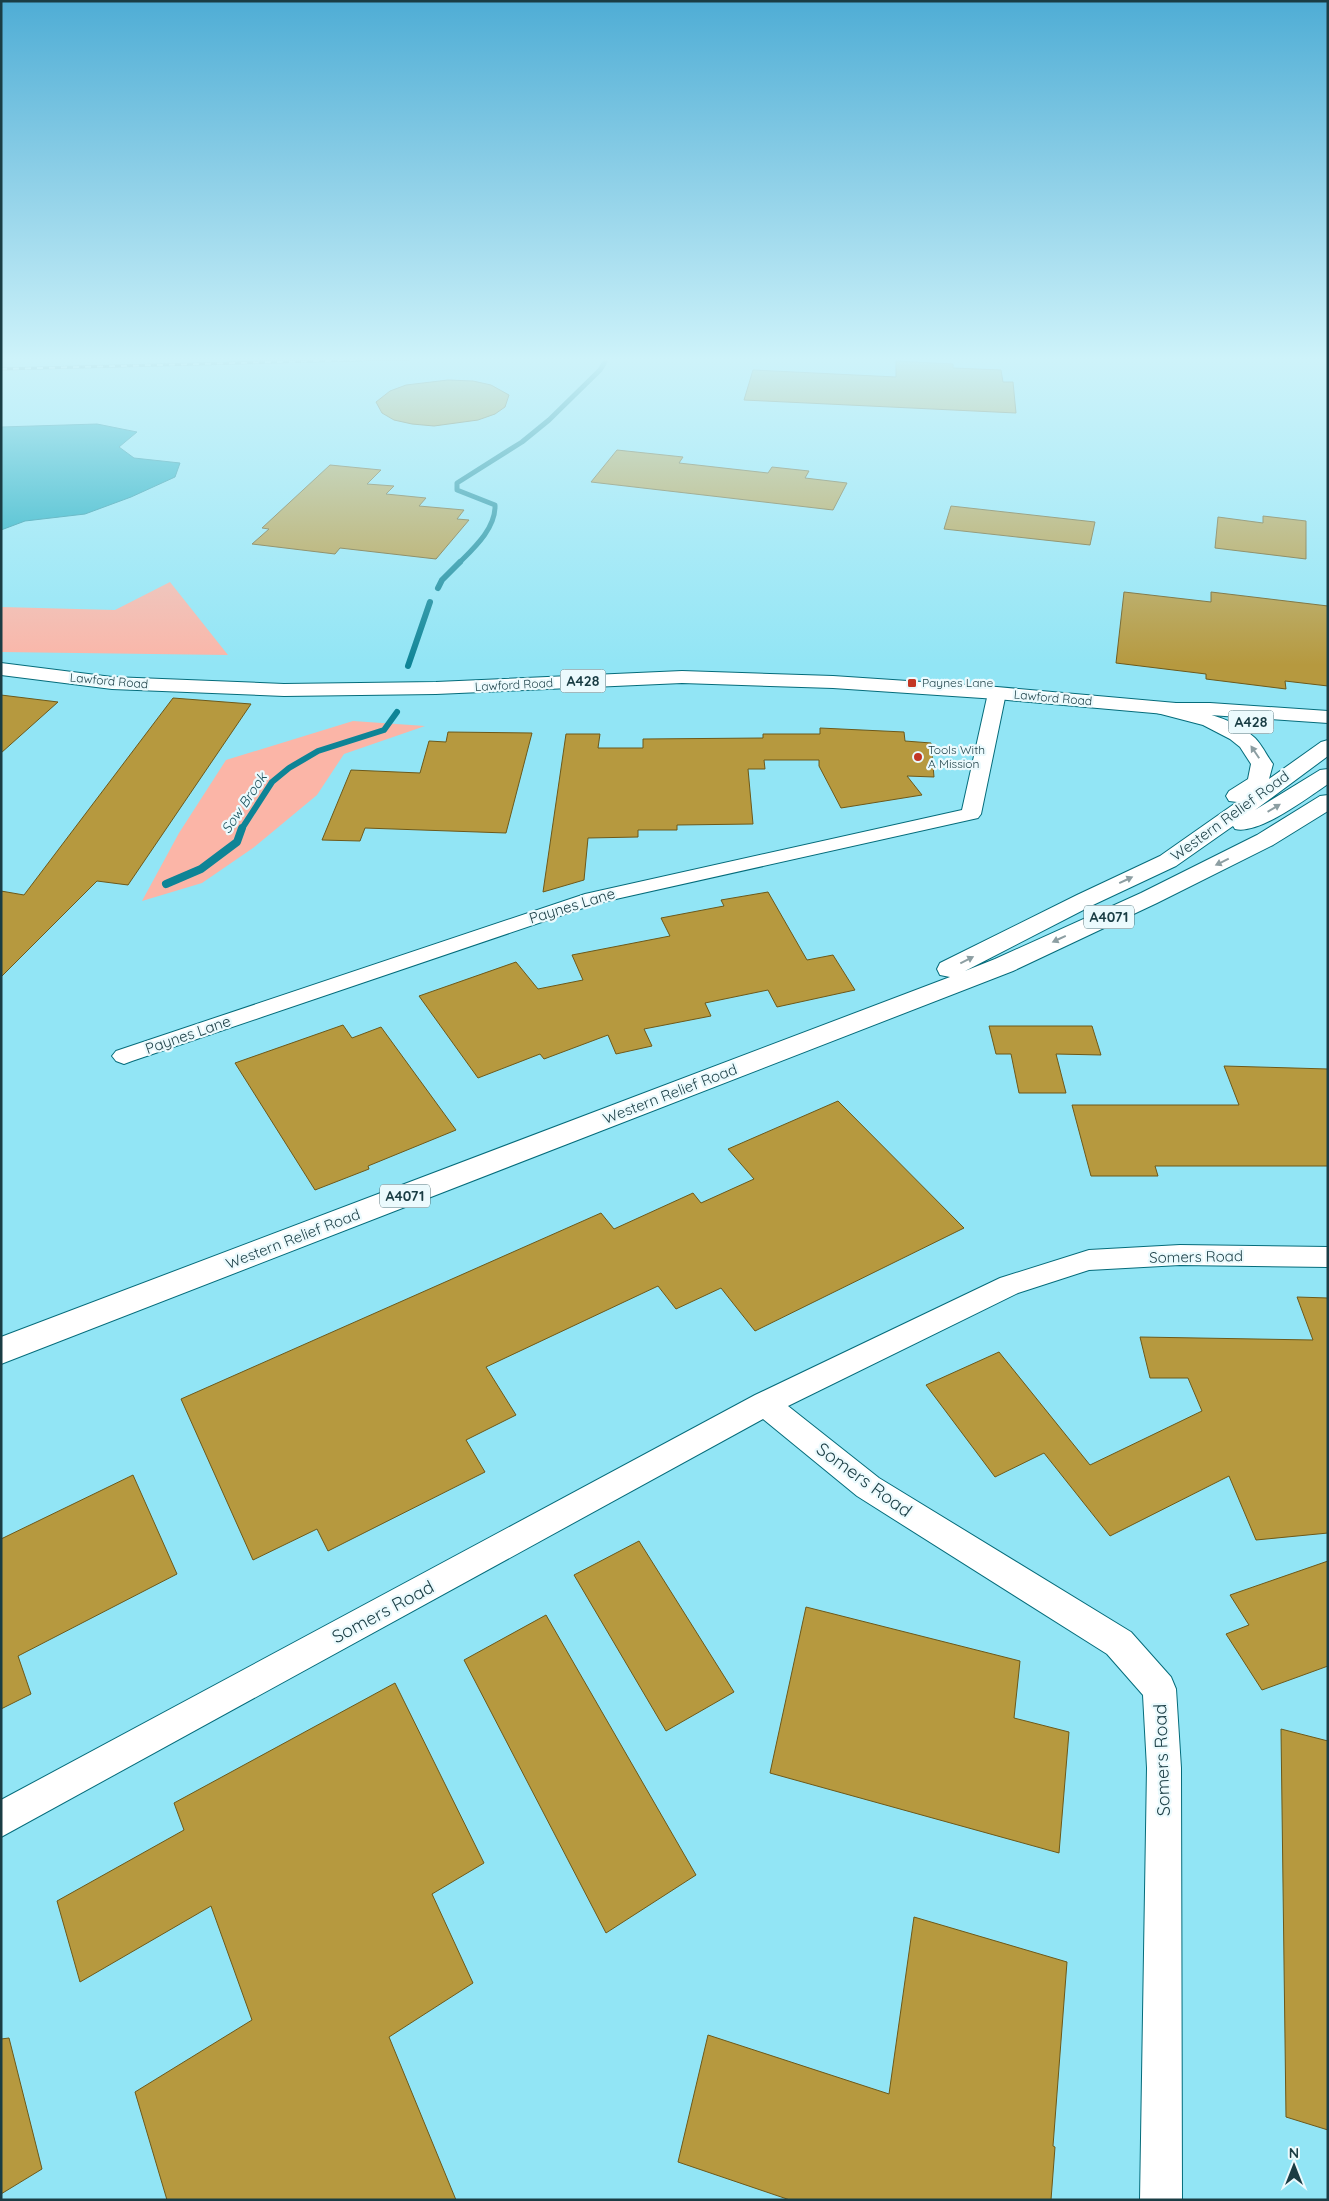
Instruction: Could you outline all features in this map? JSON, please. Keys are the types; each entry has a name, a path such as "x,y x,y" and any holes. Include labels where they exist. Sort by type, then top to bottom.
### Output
{"main road":[{"name":"Lawford Road","path":"1,669 112,682 284,690 436,688 682,677 832,682 997,693 1170,709 1210,709 1328,717"},
{"name":"Lawford Road","path":"1170,709 1218,718 1328,729"},
{"path":"1168,861 1196,823 1258,782 1262,764 1248,742 1237,735 1210,721 1170,709"},
{"name":"Western Relief Road","path":"808,1041 1085,900 1168,861 1328,746"},
{"path":"1168,861 1270,811 1328,775"},
{"name":"Western Relief Road","path":"1,1351 1004,965 1140,902 1265,840 1328,801"}],"street":[{"name":"Paynes Lane","path":"124,1056 592,898 971,814 997,693"},
{"name":"Somers Road","path":"1,1819 765,1404 1009,1284 1089,1260 1180,1255 1328,1257"},
{"name":"Somers Road","path":"765,1404 868,1487 1119,1644 1160,1689 1164,1768 1161,2200"}],"shaded area":[{"path":"170,582 228,655 1,652 1,607 115,610"},
{"path":"353,721 425,726 344,754 317,795 253,848 202,883 142,901 179,833 226,760"}],"water":[{"path":"1,460 150,460 180,463 175,477 131,497 85,514 25,521 1,530"}],"building":[{"path":"609,460 681,460 679,463 768,473 772,467 809,471 805,478 847,483 833,510 591,482"},
{"path":"330,465 381,470 367,484 394,486 386,494 426,498 419,506 464,510 457,519 469,520 436,559 340,548 335,554 252,544 269,529 262,528"},
{"path":"951,506 1095,522 1090,545 944,529"},
{"path":"1263,516 1306,521 1306,559 1215,548 1218,517 1263,523"},
{"path":"1124,592 1211,602 1211,592 1328,606 1328,686 1285,681 1286,689 1206,679 1206,674 1116,663"},
{"path":"1,695 58,702 1,753"},
{"path":"173,698 251,704 128,885 97,881 1,977 1,891 24,895"},
{"path":"820,728 904,732 905,741 931,743 934,777 907,776 922,795 841,808 819,766 819,760 764,760 765,769 748,769 753,824 677,825 677,830 638,830 638,837 588,838 584,880 543,892 566,734 600,734 598,748 643,748 643,739 763,738 763,734 820,734"},
{"path":"448,732 532,733 506,833 365,828 360,841 322,840 351,770 420,773 429,741 446,742"},
{"path":"768,892 807,960 833,955 855,990 777,1007 768,990 705,1003 711,1016 644,1029 652,1046 616,1054 608,1035 544,1059 540,1054 478,1078 419,996 516,962 538,989 583,980 572,955 670,936 661,918 724,906 721,900"},
{"path":"343,1025 352,1038 381,1027 456,1130 368,1166 369,1169 315,1190 235,1063"},
{"path":"989,1026 1092,1026 1101,1055 1056,1054 1066,1093 1019,1093 1011,1054 996,1054"},
{"path":"1224,1066 1328,1069 1328,1166 1155,1166 1158,1176 1091,1176 1072,1105 1239,1105"},
{"path":"838,1101 964,1228 755,1331 721,1288 676,1309 658,1286 486,1367 516,1415 466,1440 485,1472 328,1551 317,1529 253,1560 181,1399 601,1213 614,1229 693,1193 701,1203 754,1179 728,1149"},
{"path":"1297,1297 1328,1298 1328,1533 1256,1540 1229,1476 1110,1536 1044,1453 995,1477 926,1385 999,1352 1090,1465 1202,1411 1188,1378 1150,1378 1140,1337 1313,1340"},
{"path":"133,1475 177,1574 18,1656 31,1694 1,1709 1,1539"},
{"path":"639,1541 734,1692 666,1731 574,1575"},
{"path":"1328,1561 1328,1666 1262,1690 1226,1634 1249,1625 1230,1595"},
{"path":"806,1607 1020,1661 1014,1718 1069,1732 1059,1853 770,1773"},
{"path":"546,1615 696,1875 606,1933 464,1660"},
{"path":"395,1683 484,1863 432,1894 473,1983 389,2037 456,2200 167,2200 135,2092 252,2020 211,1906 80,1982 57,1901 184,1830 174,1803"},
{"path":"1281,1729 1328,1741 1328,2130 1286,2117"},
{"path":"914,1917 1067,1962 1053,2146 1055,2147 1051,2200 790,2200 678,2162 708,2035 889,2094"},
{"path":"9,2038 42,2169 1,2194 1,2039"}],"waterway":[{"name":"Sow Brook","path":"459,563 488,530 492,522 495,505 457,490 457,483 494,460"},
{"name":"Sow Brook","path":"438,588 442,580 459,563"},
{"name":"Sow Brook","path":"408,666 430,602"},
{"name":"Sow Brook","path":"242,829 272,782 289,768 318,751 384,730 397,712"},
{"name":"Sow Brook","path":"166,884 201,869 237,842 242,829"}],"place":[{"name":"Paynes Lane","path":"912,683"},
{"name":"Tools With A Mission","path":"918,757"}]}
